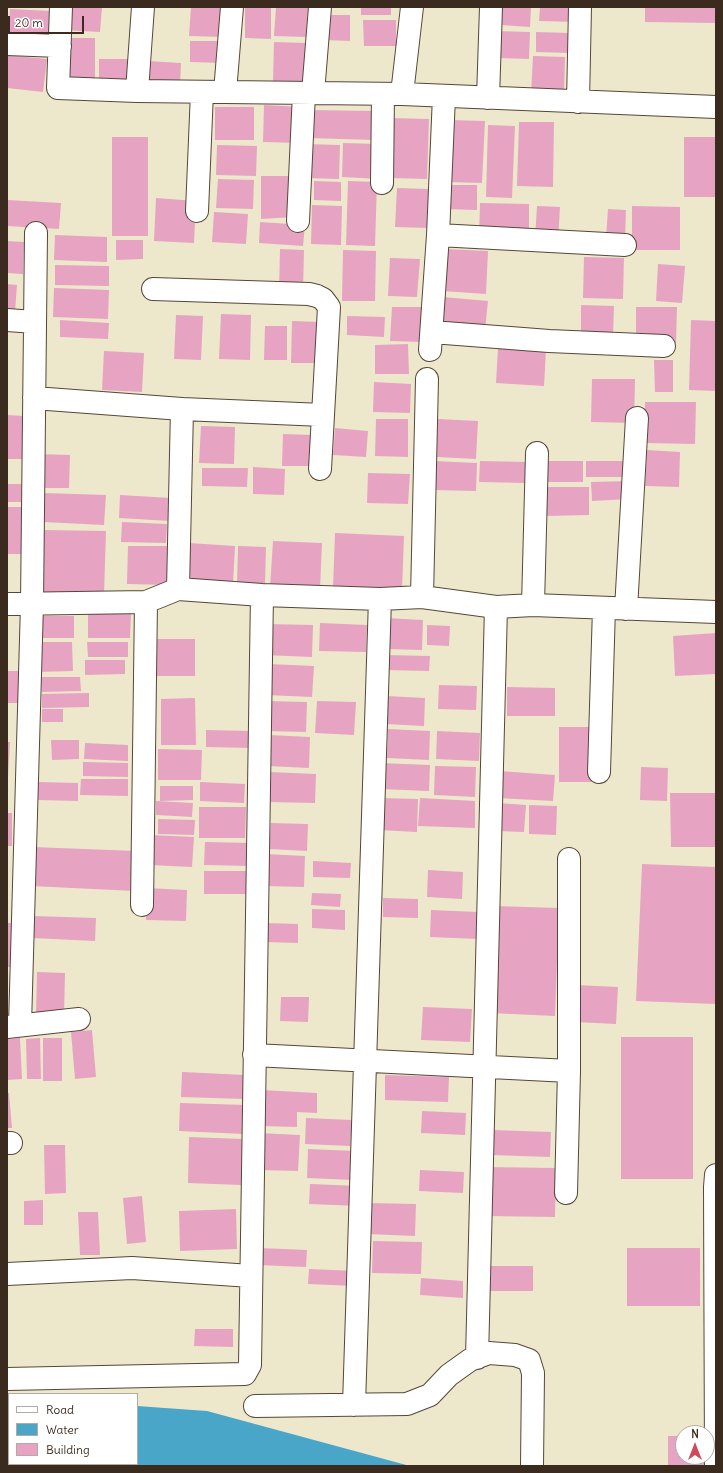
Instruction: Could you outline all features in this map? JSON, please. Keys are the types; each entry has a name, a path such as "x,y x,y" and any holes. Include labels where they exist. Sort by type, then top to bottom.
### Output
{"street":[{"path":"62,7 58,88 137,91 392,94 716,108"},
{"path":"137,91 144,7"},
{"path":"225,92 232,7"},
{"path":"298,221 308,93 320,7"},
{"path":"382,183 392,94 412,7"},
{"path":"488,98 490,7"},
{"path":"578,102 580,7"},
{"path":"7,44 60,46"},
{"path":"197,212 202,92"},
{"path":"444,96 438,235 431,341 549,342 664,346"},
{"path":"36,233 32,604 14,1026 79,1019"},
{"path":"438,235 625,245"},
{"path":"153,289 309,294 323,299 329,307 320,469"},
{"path":"7,320 35,322"},
{"path":"422,597 428,379"},
{"path":"34,398 182,409 323,415"},
{"path":"178,589 182,409"},
{"path":"626,609 637,418"},
{"path":"534,605 537,453"},
{"path":"7,604 146,602 178,589 262,595 380,599 422,597 496,607 534,605 716,612"},
{"path":"7,1378 245,1374 250,1365 250,1276 262,595"},
{"path":"354,1405 380,599"},
{"path":"142,905 146,602"},
{"path":"477,1358 496,607"},
{"path":"599,772 604,608"},
{"path":"566,1193 569,1071 569,859"},
{"path":"254,1055 569,1071"},
{"path":"716,1175 716,1466"},
{"path":"7,1274 132,1268 250,1276"},
{"path":"255,1406 407,1404 430,1396 449,1375 470,1360 489,1353 514,1355 528,1360 534,1373 532,1466"}],"water":[{"path":"8,1397 8,1465 138,1465 138,1406 207,1411 410,1466 7,1466"}],"building":[{"path":"63,7 102,7 100,32 62,30"},
{"path":"191,7 225,7 223,37 189,36"},
{"path":"245,7 271,7 271,39 245,38"},
{"path":"276,7 308,7 306,37 274,36"},
{"path":"361,7 391,7 391,15 361,15"},
{"path":"502,7 531,7 530,27 501,25"},
{"path":"540,7 577,7 577,22 539,21"},
{"path":"645,7 716,7 716,23 645,22"},
{"path":"10,9 52,11 51,34 9,33"},
{"path":"325,15 350,15 350,41 324,40"},
{"path":"363,20 396,20 396,46 364,46"},
{"path":"498,31 530,32 529,59 497,58"},
{"path":"536,32 570,33 569,53 536,52"},
{"path":"63,38 95,38 95,78 63,78"},
{"path":"190,41 223,41 223,63 190,62"},
{"path":"274,42 307,43 306,81 273,81"},
{"path":"7,55 47,59 43,92 7,88"},
{"path":"533,56 565,57 564,95 531,94"},
{"path":"99,59 130,59 130,82 99,82"},
{"path":"147,61 181,63 180,87 146,86"},
{"path":"264,105 302,107 300,143 263,142"},
{"path":"215,107 254,107 254,140 215,140"},
{"path":"309,110 375,111 375,140 308,138"},
{"path":"392,118 429,119 427,179 390,178"},
{"path":"449,120 485,121 482,183 447,182"},
{"path":"519,122 554,122 553,187 517,186"},
{"path":"488,125 515,126 512,198 486,197"},
{"path":"112,137 148,137 148,236 112,236"},
{"path":"684,137 716,137 716,197 684,197"},
{"path":"343,143 380,144 379,179 342,177"},
{"path":"305,144 340,145 339,179 305,178"},
{"path":"217,145 257,146 256,176 216,175"},
{"path":"261,176 295,176 294,217 261,219"},
{"path":"218,179 254,180 253,209 216,208"},
{"path":"314,181 341,182 341,201 314,200"},
{"path":"348,181 377,182 375,246 346,245"},
{"path":"444,185 477,185 477,210 444,209"},
{"path":"397,188 429,189 428,228 395,227"},
{"path":"156,198 196,201 194,243 154,241"},
{"path":"7,200 61,203 59,229 7,226"},
{"path":"480,203 529,204 529,238 479,236"},
{"path":"312,205 342,206 341,245 311,244"},
{"path":"537,206 560,207 558,241 535,239"},
{"path":"632,206 680,207 680,250 632,250"},
{"path":"608,209 626,210 625,239 606,238"},
{"path":"214,212 248,214 246,244 212,242"},
{"path":"260,222 305,225 303,246 259,243"},
{"path":"55,235 107,237 107,262 54,260"},
{"path":"116,240 143,240 143,259 116,260"},
{"path":"7,241 24,242 23,274 7,273"},
{"path":"280,249 304,250 303,292 279,292"},
{"path":"444,249 488,251 486,294 442,291"},
{"path":"343,250 376,251 375,301 342,301"},
{"path":"584,257 624,258 623,299 583,298"},
{"path":"390,258 420,259 417,297 388,296"},
{"path":"658,264 685,266 682,303 656,301"},
{"path":"55,265 109,266 109,286 55,285"},
{"path":"7,284 17,285 15,312 7,311"},
{"path":"54,288 109,290 108,319 53,317"},
{"path":"443,297 488,301 485,330 441,326"},
{"path":"581,305 614,306 613,336 581,336"},
{"path":"392,307 423,307 422,342 390,341"},
{"path":"636,307 677,307 676,343 636,342"},
{"path":"221,314 251,315 250,360 219,359"},
{"path":"176,315 203,316 201,360 174,359"},
{"path":"347,316 385,317 384,337 347,335"},
{"path":"60,320 109,323 108,339 60,337"},
{"path":"691,320 716,321 716,391 689,390"},
{"path":"292,321 321,322 321,363 291,363"},
{"path":"265,326 287,326 287,360 264,360"},
{"path":"408,344 409,374 375,374 375,345"},
{"path":"498,348 546,350 544,386 496,383"},
{"path":"104,351 144,353 142,392 102,390"},
{"path":"654,360 673,360 673,392 655,392"},
{"path":"592,379 635,379 634,423 591,422"},
{"path":"374,382 411,384 410,413 373,412"},
{"path":"645,402 696,402 695,444 645,443"},
{"path":"7,415 25,416 24,459 7,459"},
{"path":"376,419 408,419 408,457 375,456"},
{"path":"438,419 478,421 476,459 436,457"},
{"path":"201,426 235,427 234,464 199,463"},
{"path":"335,428 368,431 366,457 333,455"},
{"path":"283,434 313,435 312,466 282,466"},
{"path":"647,450 680,452 679,487 645,486"},
{"path":"38,454 70,455 69,488 38,488"},
{"path":"434,461 477,463 476,491 432,490"},
{"path":"480,461 528,462 527,483 479,482"},
{"path":"543,461 583,461 583,482 543,482"},
{"path":"586,461 630,461 630,477 586,477"},
{"path":"253,467 285,469 284,495 253,494"},
{"path":"202,468 248,468 247,487 202,486"},
{"path":"368,473 410,474 408,504 367,503"},
{"path":"629,481 629,499 592,501 591,482"},
{"path":"7,484 22,484 21,502 7,502"},
{"path":"546,487 589,487 589,515 546,516"},
{"path":"44,493 106,495 104,525 43,522"},
{"path":"120,495 171,498 170,521 119,518"},
{"path":"7,507 22,507 21,554 7,554"},
{"path":"122,522 167,524 166,543 121,542"},
{"path":"44,530 106,531 104,595 42,593"},
{"path":"335,533 404,536 402,591 333,588"},
{"path":"273,541 322,543 320,590 270,588"},
{"path":"189,543 235,546 233,585 188,583"},
{"path":"128,546 171,546 170,585 127,584"},
{"path":"238,546 266,547 265,585 237,584"},
{"path":"88,613 131,613 130,638 88,638"},
{"path":"39,616 74,616 74,638 39,638"},
{"path":"386,618 423,620 422,650 385,649"},
{"path":"320,623 367,625 366,652 319,651"},
{"path":"265,624 313,625 312,657 263,655"},
{"path":"427,625 450,626 449,646 427,645"},
{"path":"716,633 716,674 675,676 673,636"},
{"path":"153,639 195,639 195,676 153,676"},
{"path":"37,642 72,642 73,671 38,672"},
{"path":"87,642 128,642 128,657 88,657"},
{"path":"384,655 430,656 429,671 384,670"},
{"path":"85,660 125,660 125,674 85,675"},
{"path":"268,664 314,666 312,697 267,695"},
{"path":"7,671 19,671 20,703 7,703"},
{"path":"41,677 80,677 81,691 42,692"},
{"path":"439,685 477,686 476,710 438,709"},
{"path":"507,687 555,688 555,716 507,716"},
{"path":"89,693 89,707 42,708 42,694"},
{"path":"386,696 425,698 424,726 385,724"},
{"path":"195,698 196,745 161,745 161,699"},
{"path":"266,701 307,702 306,732 265,731"},
{"path":"317,701 356,702 354,735 315,733"},
{"path":"42,709 63,709 63,722 42,722"},
{"path":"559,727 594,727 594,782 559,782"},
{"path":"388,729 430,731 429,760 387,758"},
{"path":"206,730 251,731 251,748 206,747"},
{"path":"437,731 480,733 479,761 436,759"},
{"path":"269,735 310,737 309,768 267,766"},
{"path":"51,740 79,740 79,759 52,760"},
{"path":"7,742 10,742 8,777 7,777"},
{"path":"85,743 128,745 128,761 84,759"},
{"path":"158,749 202,750 201,780 158,780"},
{"path":"83,762 128,763 128,777 83,776"},
{"path":"380,763 430,765 429,791 379,789"},
{"path":"435,766 476,767 475,797 434,795"},
{"path":"641,767 668,768 667,801 640,800"},
{"path":"499,771 555,775 553,801 497,798"},
{"path":"269,772 316,774 315,803 267,802"},
{"path":"81,779 128,779 128,796 80,795"},
{"path":"38,782 78,783 78,801 38,800"},
{"path":"200,782 245,784 244,803 200,801"},
{"path":"160,786 193,786 193,800 160,801"},
{"path":"670,793 716,793 716,847 671,847"},
{"path":"380,798 418,799 417,832 379,830"},
{"path":"420,798 475,801 475,828 418,826"},
{"path":"156,801 193,803 192,817 156,815"},
{"path":"498,803 526,805 524,832 497,831"},
{"path":"529,805 557,806 556,835 529,834"},
{"path":"199,807 246,807 245,838 199,838"},
{"path":"7,813 12,813 12,846 7,846"},
{"path":"158,819 195,820 194,835 158,834"},
{"path":"271,823 308,824 307,851 269,849"},
{"path":"150,835 194,837 192,867 149,865"},
{"path":"205,842 251,843 251,866 204,865"},
{"path":"33,847 136,851 135,891 31,886"},
{"path":"265,854 305,856 304,887 263,886"},
{"path":"313,861 351,863 350,878 313,877"},
{"path":"642,864 716,867 716,1004 636,1001"},
{"path":"428,870 463,872 462,899 427,897"},
{"path":"204,871 248,871 248,894 204,894"},
{"path":"147,888 187,890 186,921 146,920"},
{"path":"312,893 341,894 340,907 311,905"},
{"path":"383,898 418,899 418,918 383,917"},
{"path":"494,906 559,908 555,1016 490,1013"},
{"path":"312,909 345,910 345,930 312,928"},
{"path":"431,910 478,912 477,939 430,937"},
{"path":"33,916 96,918 95,941 32,938"},
{"path":"7,923 11,923 13,967 7,967"},
{"path":"265,923 298,924 298,943 264,942"},
{"path":"37,972 65,973 64,1015 36,1014"},
{"path":"576,985 618,987 616,1024 575,1022"},
{"path":"281,997 309,997 308,1022 280,1021"},
{"path":"423,1007 472,1009 470,1042 421,1040"},
{"path":"92,1030 96,1077 75,1079 71,1032"},
{"path":"621,1037 693,1037 693,1179 621,1179"},
{"path":"20,1038 22,1079 7,1080 7,1039"},
{"path":"40,1038 41,1079 27,1079 26,1039"},
{"path":"43,1038 62,1038 62,1081 43,1081"},
{"path":"182,1072 245,1075 244,1099 181,1097"},
{"path":"385,1075 449,1077 448,1102 385,1100"},
{"path":"261,1090 317,1093 317,1113 297,1112 297,1127 260,1126"},
{"path":"7,1093 9,1093 12,1128 7,1128"},
{"path":"180,1103 246,1105 244,1134 179,1131"},
{"path":"422,1111 466,1113 465,1135 421,1133"},
{"path":"306,1118 352,1120 350,1146 305,1144"},
{"path":"492,1130 551,1132 550,1157 491,1155"},
{"path":"259,1133 300,1135 298,1171 258,1170"},
{"path":"189,1137 243,1139 241,1185 188,1183"},
{"path":"44,1145 65,1145 66,1193 45,1194"},
{"path":"308,1149 355,1151 354,1180 307,1178"},
{"path":"485,1167 556,1168 555,1217 485,1216"},
{"path":"420,1170 464,1172 463,1193 419,1191"},
{"path":"310,1184 359,1186 359,1206 309,1204"},
{"path":"142,1196 146,1242 127,1244 123,1198"},
{"path":"43,1200 43,1225 24,1225 24,1201"},
{"path":"368,1203 416,1204 415,1236 367,1234"},
{"path":"236,1209 237,1249 180,1251 179,1211"},
{"path":"78,1212 98,1212 100,1255 80,1255"},
{"path":"373,1241 422,1242 421,1274 372,1273"},
{"path":"259,1248 307,1250 306,1267 258,1265"},
{"path":"627,1248 700,1248 700,1306 627,1306"},
{"path":"489,1266 533,1266 533,1291 489,1291"},
{"path":"309,1269 356,1271 355,1286 308,1284"},
{"path":"421,1278 463,1281 463,1298 420,1295"},
{"path":"195,1329 233,1329 233,1347 194,1346"},
{"path":"668,1436 675,1436 675,1465 713,1466 668,1466"}]}
